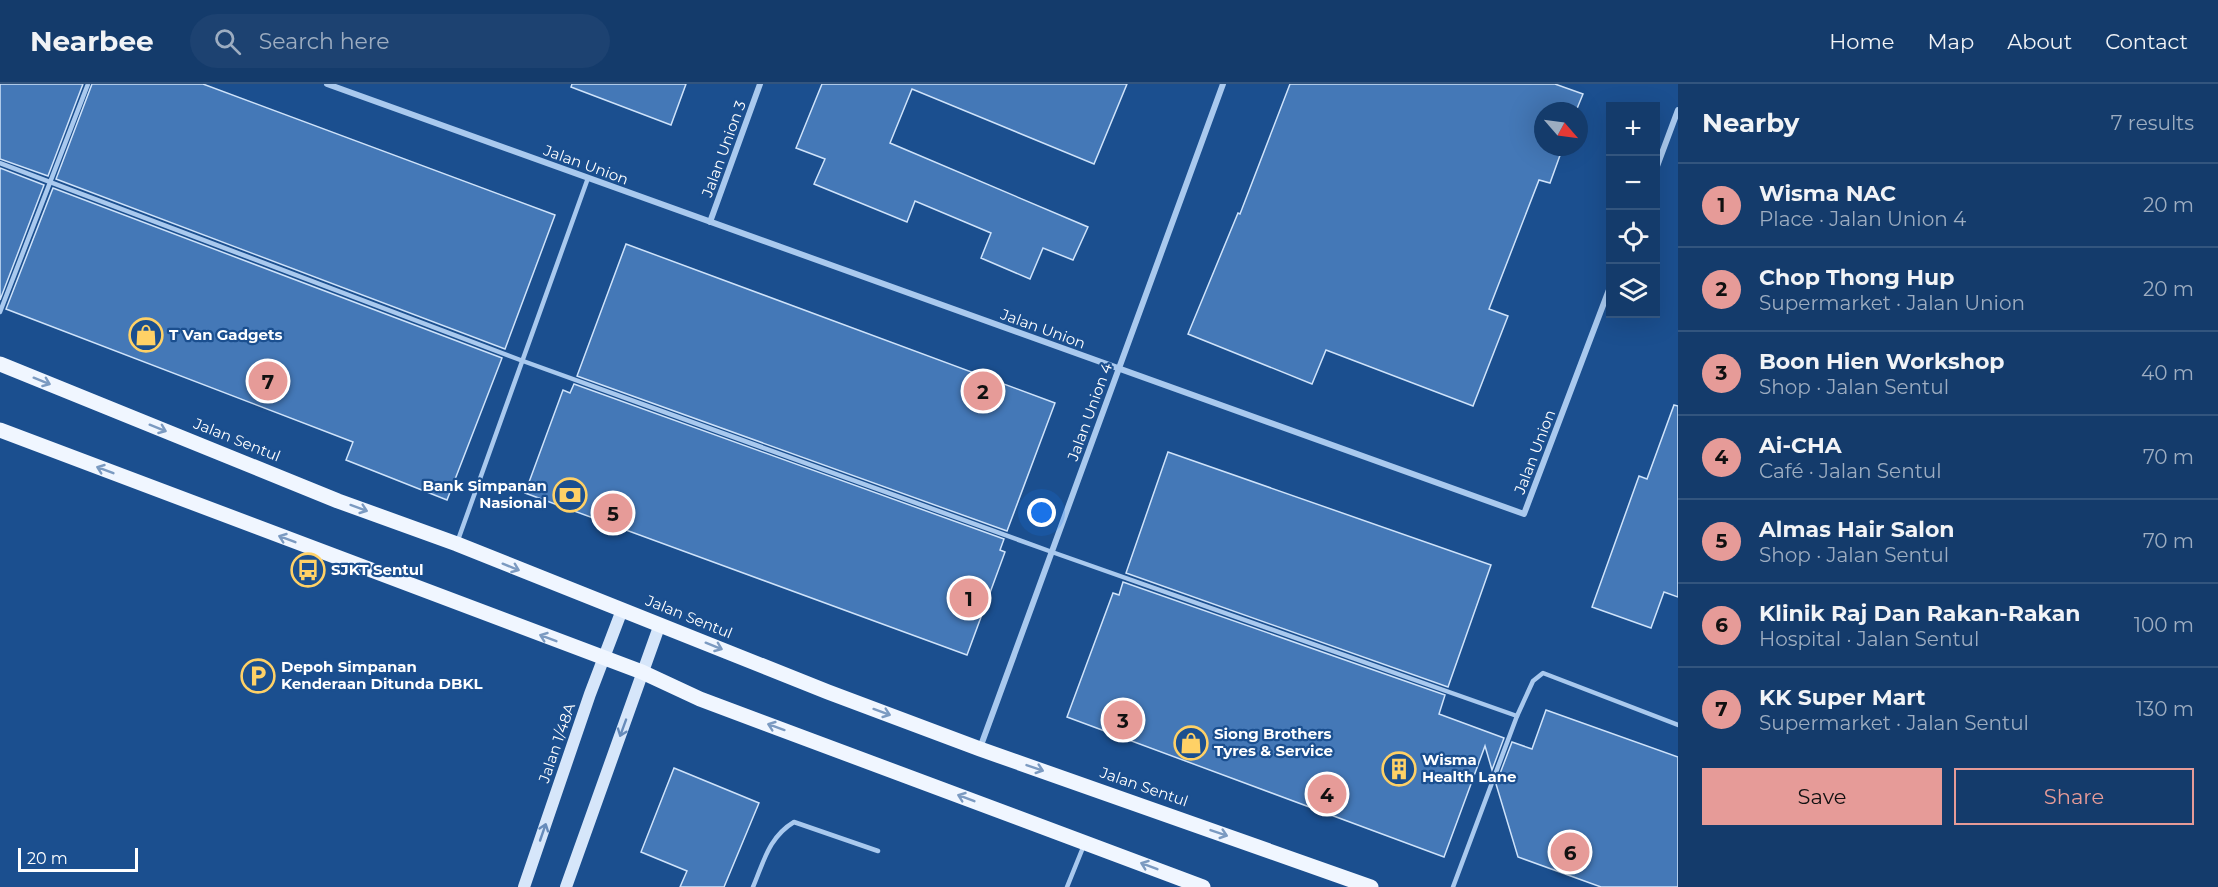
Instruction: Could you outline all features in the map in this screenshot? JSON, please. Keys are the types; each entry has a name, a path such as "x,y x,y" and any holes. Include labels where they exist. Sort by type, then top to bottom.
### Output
{"main road":[{"name":"Jalan Sentul","path":"0,364 338,501 457,544 828,692 980,749 1371,887"},
{"path":"0,430 642,672 700,699 1203,887"},
{"name":"Jalan 1/48A","path":"524,887 622,610"},
{"path":"566,887 660,624"}],"street":[{"name":"Jalan Union","path":"327,84 1524,514 1606,300"},
{"name":"Jalan Union 3","path":"710,222 760,84"},
{"name":"Jalan Union 4","path":"980,749 1223,84"},
{"path":"1660,158 1678,110"}],"lane":[{"path":"0,312 88,84"},
{"path":"0,163 50,180 523,361 1052,552 1518,716"},
{"path":"457,544 588,178"},
{"path":"1453,887 1518,716 1533,681 1543,673 1678,725"},
{"path":"753,887 772,841 783,829 794,822 878,851"},
{"path":"1067,887 1085,842"}],"building":[{"path":"0,84 83,84 48,176 0,159"},
{"path":"92,84 203,84 555,215 505,349 56,179"},
{"path":"572,84 686,84 671,125 571,87"},
{"path":"822,84 1127,84 1094,164 912,89 890,143 1088,227 1073,260 1043,248 1030,279 981,258 991,233 915,201 907,222 814,184 825,159 796,148"},
{"path":"1290,84 1555,84 1583,94 1580,102 1534,102 1534,156 1560,156 1550,183 1539,180 1489,309 1508,316 1473,406 1326,350 1312,384 1188,334 1238,213 1240,214"},
{"path":"0,168 44,185 0,300"},
{"path":"53,188 502,358 447,500 346,460 353,442 6,309"},
{"path":"626,244 1055,403 1007,531 577,376"},
{"path":"574,384 1004,539 1000,550 1005,552 967,655 525,493 563,390 570,393"},
{"path":"1674,405 1678,406 1678,597 1664,592 1651,628 1592,607 1639,476 1647,479"},
{"path":"1168,452 1491,565 1448,687 1126,573"},
{"path":"1123,582 1445,695 1439,714 1504,738 1492,770 1485,746 1444,857 1067,717 1113,593 1119,595"},
{"path":"1546,710 1678,757 1678,887 1601,887 1518,857 1496,784 1512,742 1532,749"},
{"path":"674,768 759,803 724,887 680,887 687,871 641,852"}],"place":[{"name":"T Van Gadgets","path":"146,335"},
{"name":"KK Super Mart","path":"268,381"},
{"name":"Chop Thong Hup","path":"983,391"},
{"name":"Bank Simpanan Nasional","path":"570,495"},
{"name":"Almas Hair Salon","path":"613,513"},
{"name":"SJKT Sentul","path":"308,570"},
{"name":"Wisma NAC","path":"969,598"},
{"name":"Depoh Simpanan Kenderaan Ditunda DBKL","path":"258,676"},
{"name":"Boon Hien Workshop","path":"1123,720"},
{"name":"Siong Brothers Tyres & Service","path":"1191,743"},
{"name":"Wisma Health Lane","path":"1399,769"},
{"name":"Ai-CHA","path":"1327,794"},
{"name":"Klinik Raj Dan Rakan-Rakan","path":"1570,852"}]}
